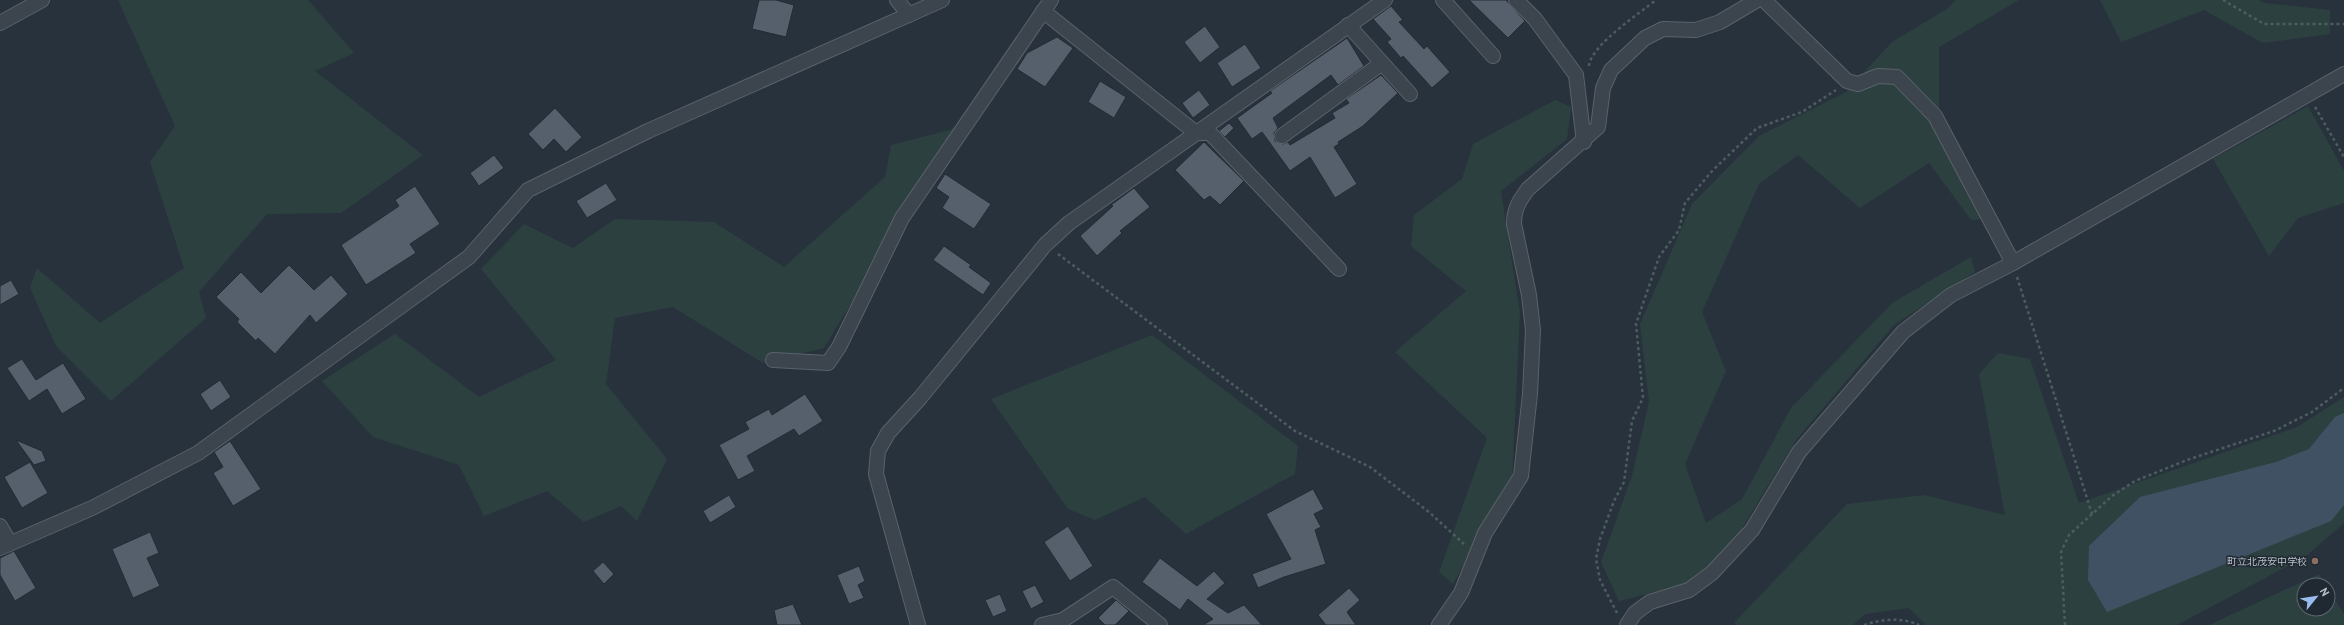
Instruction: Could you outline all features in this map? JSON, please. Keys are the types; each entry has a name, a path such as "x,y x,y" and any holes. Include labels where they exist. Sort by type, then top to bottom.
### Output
{"street":[{"path":"0,23 42,0"},
{"path":"897,0 909,15"},
{"path":"0,526 5,546 113,498 198,454 468,257 528,190 648,131 942,0"},
{"path":"918,625 881,497 876,474 878,451 888,432 920,398 1045,245 1069,223 1385,0"},
{"path":"1443,0 1493,56"},
{"path":"1516,0 1535,19 1576,75 1584,142"},
{"path":"1439,625 1461,594 1475,554 1485,534 1521,476 1530,394 1533,330 1529,295 1514,214 1518,201 1528,189 1584,142 1598,128 1602,88 1611,70 1645,38 1663,29 1696,30 1720,22 1757,0"},
{"path":"1764,0 1847,81 1858,84 1878,76 1897,77 1934,116 2012,263"},
{"path":"773,360 828,363 839,347 902,218 1047,5 1196,133 1210,133 1339,269"},
{"path":"1348,26 1410,94"},
{"path":"1282,136 1382,63"},
{"path":"1624,622 1650,602 1689,590 1712,573 1752,530 1799,452 1903,332 1950,295 2012,263 2344,74"},
{"path":"1042,625 1063,620 1113,587 1160,625"}],"path":[{"path":"2223,0 2264,24 2344,24"},
{"path":"1624,622 1600,580 1596,559 1600,539 1614,501 1624,482 1632,422 1643,398 1636,324 1659,257 1679,230 1684,203 1713,170 1757,128 1802,112 1829,96 1847,81"},
{"path":"2307,95 2344,157"},
{"path":"1045,245 1295,431 1370,467 1429,512 1475,554"},
{"path":"2012,263 2092,514"},
{"path":"2064,625 2066,620 2061,552 2069,535 2112,496 2136,481 2187,460 2274,431 2312,412 2344,388"},
{"path":"1864,625 1892,619 1908,620 1919,625"}],"shaded area":[{"path":"118,0 308,0 354,53 315,71 423,155 341,213 267,214 199,292 206,318 111,401 56,346 30,288 37,268 100,323 184,268 150,162 175,126"},
{"path":"1956,0 2019,0 1939,47 1939,112 1996,218 1971,220 1929,163 1860,208 1798,155 1759,184 1702,312 1726,371 1685,464 1706,523 1742,499 1791,408 1892,303 1971,257 1975,272 1894,325 1796,440 1736,538 1693,582 1619,601 1601,562 1632,476 1649,402 1640,324 1692,204 1759,136 1846,92 1892,42 1947,9"},
{"path":"2100,0 2259,0 2265,3 2330,10 2330,34 2263,43 2204,10 2121,42"},
{"path":"1555,100 1571,107 1567,139 1501,191 1520,313 1512,479 1453,584 1439,572 1487,438 1395,352 1466,291 1411,246 1414,215 1462,179 1473,144"},
{"path":"2308,106 2344,171 2344,203 2298,218 2269,256 2213,159"},
{"path":"957,128 824,348 763,363 673,307 615,318 606,384 667,459 637,521 621,506 584,522 547,491 484,516 459,465 373,437 322,381 395,334 479,397 556,360 481,269 524,224 573,248 615,219 714,222 784,267 885,177 891,145"},
{"path":"1152,335 1298,446 1295,474 1186,534 1145,497 1095,520 1068,509 991,399"},
{"path":"1998,353 2030,359 2079,503 2297,427 2344,397 2344,523 2306,556 2177,625 1926,625 1909,608 1865,614 1853,625 1735,625 1735,622 1847,504 1924,495 2005,515 1979,374"},
{"path":"2319,574 2321,577 2313,577"},
{"path":"2296,585 2296,617 2336,617 2336,602 2344,614 2344,625 2209,625"}],"water":[{"path":"2344,413 2344,505 2331,521 2107,612 2088,580 2089,546 2140,497 2276,462 2309,449 2335,417"}],"building":[{"path":"759,0 776,0 794,5 786,37 752,29"},
{"path":"1469,0 1506,0 1525,21 1508,38"},
{"path":"1391,6 1403,20 1399,22 1424,49 1427,46 1450,72 1432,88 1403,56 1401,58 1387,42 1391,39 1373,19"},
{"path":"1205,26 1220,47 1200,63 1184,42"},
{"path":"1057,37 1073,48 1045,87 1017,69 1027,53"},
{"path":"1347,38 1364,66 1338,85 1331,75 1273,118 1278,128 1274,133 1275,141 1283,144 1288,142 1290,145 1335,118 1332,113 1349,103 1346,99 1381,75 1398,93 1363,126 1338,142 1339,144 1334,147 1357,184 1335,198 1310,157 1290,171 1262,132 1252,139 1237,118 1272,93 1270,91"},
{"path":"1245,44 1261,68 1232,87 1217,63"},
{"path":"1100,81 1126,97 1114,118 1088,102"},
{"path":"1199,90 1210,105 1193,118 1182,103"},
{"path":"555,108 582,137 566,152 554,139 543,150 528,134"},
{"path":"1229,123 1234,128 1225,137 1219,131"},
{"path":"1204,142 1244,181 1220,205 1210,196 1204,200 1175,170"},
{"path":"494,155 504,168 479,186 470,173"},
{"path":"945,174 991,204 974,229 942,208 949,197 936,188"},
{"path":"606,183 617,200 587,218 576,201"},
{"path":"415,186 440,224 410,244 416,253 366,285 341,245 399,206 395,200"},
{"path":"1134,188 1150,207 1120,231 1122,233 1097,256 1080,236 1113,206 1111,205"},
{"path":"944,246 971,265 969,267 991,283 983,295 933,260"},
{"path":"289,265 314,290 331,275 348,294 316,323 310,315 275,354 258,338 256,341 237,322 239,319 216,297 241,272 261,293"},
{"path":"11,280 19,294 0,305 0,286"},
{"path":"22,359 36,380 63,363 86,399 62,414 47,389 29,401 7,368"},
{"path":"220,380 231,397 211,411 200,394"},
{"path":"805,394 823,421 799,436 794,429 747,456 755,471 738,480 719,445 749,429 745,422 769,409 772,415"},
{"path":"16,440 42,451 46,461 34,465"},
{"path":"230,441 261,489 233,506 213,473 223,467 214,452"},
{"path":"30,462 48,493 22,508 4,477"},
{"path":"1313,489 1324,509 1314,514 1321,527 1315,530 1326,564 1284,577 1258,588 1252,574 1291,559 1266,514"},
{"path":"729,495 736,507 710,523 703,511"},
{"path":"1068,526 1093,566 1070,581 1044,542"},
{"path":"150,532 159,553 147,558 160,586 133,598 112,549"},
{"path":"14,551 36,588 15,601 0,575 0,558"},
{"path":"1160,558 1197,586 1214,571 1225,583 1207,599 1228,613 1244,605 1262,625 1203,625 1213,619 1188,599 1180,610 1142,582"},
{"path":"603,562 614,574 604,584 593,571"},
{"path":"859,566 865,581 858,585 864,598 849,604 837,575"},
{"path":"1035,585 1044,602 1031,609 1022,591"},
{"path":"1349,588 1360,600 1347,612 1356,625 1326,625 1318,615"},
{"path":"1000,594 1007,611 993,617 985,600"},
{"path":"1116,600 1129,611 1115,625 1105,625 1098,618"},
{"path":"793,604 802,625 777,625 774,610"}],"place":[{"name":"町立北茂安中学校","path":"2315,561"}]}
